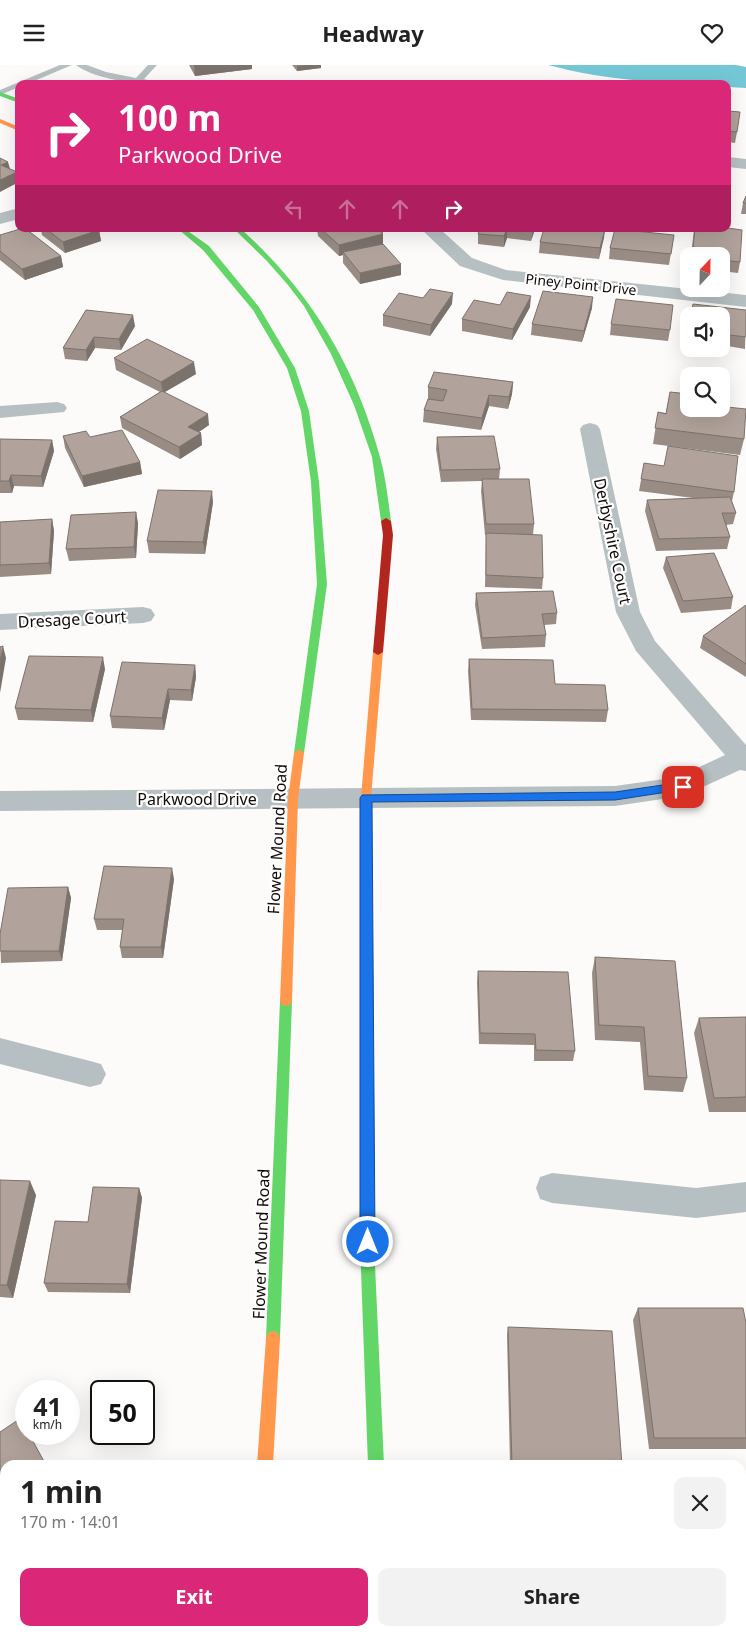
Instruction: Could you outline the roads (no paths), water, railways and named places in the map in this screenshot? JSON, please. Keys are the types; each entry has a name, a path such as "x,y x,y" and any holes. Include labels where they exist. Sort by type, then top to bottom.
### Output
{"main road":[{"path":"0,94 15,100"},
{"path":"0,121 15,127"},
{"name":"Flower Mound Road","path":"185,232 206,248 256,309 291,368 304,411 315,482 322,584 293,799 278,1268 265,1460"},
{"path":"240,232 273,263 299,294 322,327 344,369 376,458 388,535 366,798 368,1242 376,1460"}],"street":[{"path":"731,162 746,164"},
{"path":"0,219 15,214"},
{"name":"Piney Point Drive","path":"433,232 466,262 503,275 746,301"},
{"path":"0,412 57,408"},
{"name":"Derbyshire Court","path":"590,429 628,612 645,645 745,759"},
{"name":"Dresage Court","path":"0,622 143,615"},
{"name":"Parkwood Drive","path":"0,801 615,796 683,787 745,759"},
{"path":"0,1051 90,1074"},
{"path":"552,1188 696,1203 746,1197"}],"lane":[{"path":"28,80 68,65"},
{"path":"139,80 147,69 153,65"},
{"path":"83,66 104,74 133,80"},
{"path":"0,94 15,86"}],"water":[{"path":"548,65 736,65 746,67 746,88 731,87 731,80 630,80"}]}
